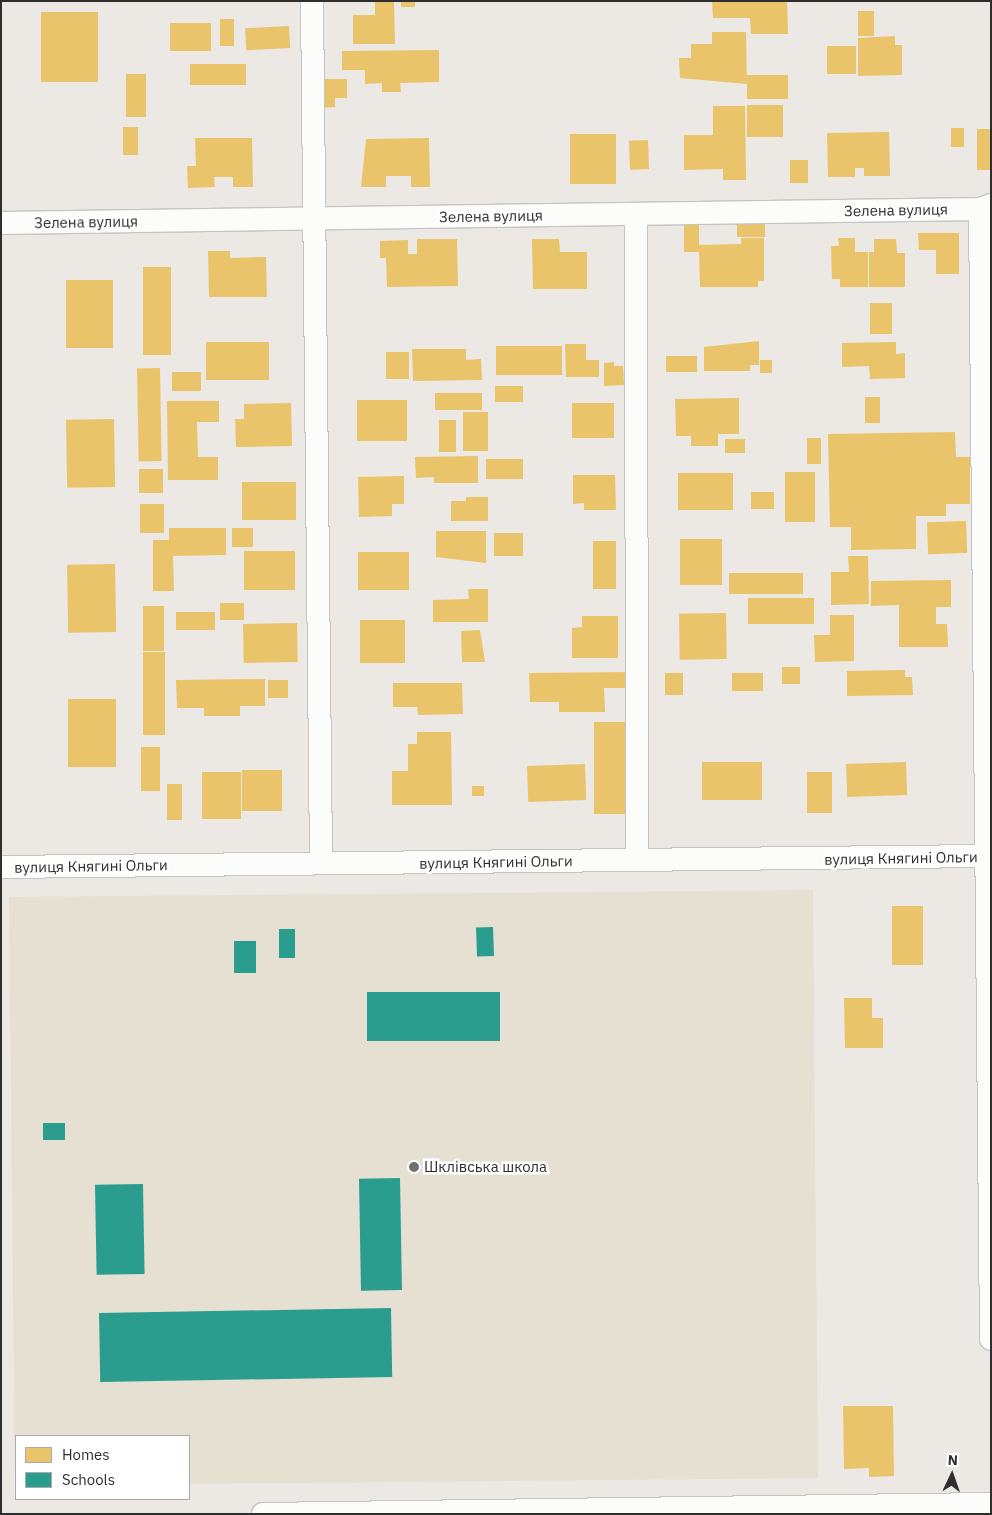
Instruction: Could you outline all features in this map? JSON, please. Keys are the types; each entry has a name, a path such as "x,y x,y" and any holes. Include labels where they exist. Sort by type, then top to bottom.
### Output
{"street":[{"path":"312,1 321,863"},
{"path":"986,207 991,1339"},
{"name":"Зелена вулиця","path":"1,223 986,207"},
{"path":"636,214 637,860"},
{"name":"вулиця Княгині Ольги","path":"1,866 989,857"},
{"path":"263,1514 648,1511 991,1504"}],"shaded area":[{"name":"Шклівська школа","path":"813,890 818,1478 190,1484 190,1435 15,1435 15,1485 9,897"}],"building: Homes":[{"path":"375,1 394,1 395,44 353,44 353,15 375,15"},
{"path":"401,1 415,1 415,7 401,7"},
{"path":"712,1 787,1 788,34 751,34 750,18 713,18"},
{"path":"858,11 874,11 874,36 858,36"},
{"path":"41,12 98,12 98,82 41,82"},
{"path":"220,19 234,19 234,46 220,46"},
{"path":"170,23 211,23 211,51 170,51"},
{"path":"289,26 290,48 246,50 245,28"},
{"path":"712,32 746,32 747,84 680,78 679,58 691,58 691,44 712,44"},
{"path":"895,36 895,45 902,45 902,75 858,76 858,38"},
{"path":"827,46 856,46 856,74 827,74"},
{"path":"439,50 439,82 400,83 401,92 382,92 382,83 365,84 365,70 342,70 342,51"},
{"path":"190,64 246,64 246,85 190,85"},
{"path":"126,74 146,74 146,117 126,117"},
{"path":"747,75 788,75 788,99 747,99"},
{"path":"321,79 347,79 347,98 335,98 335,107 321,108"},
{"path":"747,105 783,105 783,137 747,137"},
{"path":"713,106 745,106 746,180 723,180 723,169 684,170 684,135 713,135"},
{"path":"123,127 138,127 138,155 123,155"},
{"path":"951,128 964,128 964,147 951,147"},
{"path":"977,129 991,129 991,170 977,170"},
{"path":"889,132 890,176 864,176 864,168 855,168 855,177 828,177 827,133"},
{"path":"570,134 616,134 616,184 570,184"},
{"path":"195,138 252,138 253,187 233,187 233,177 214,177 215,187 188,188 187,166 196,166"},
{"path":"429,138 430,187 411,187 411,176 386,176 386,187 361,187 366,139"},
{"path":"648,140 649,169 630,170 629,141"},
{"path":"790,160 808,160 808,183 790,183"},
{"path":"737,222 765,222 765,237 737,237"},
{"path":"684,225 699,225 699,245 741,244 741,238 764,238 764,281 758,281 758,287 700,287 699,252 684,252"},
{"path":"918,233 959,233 959,274 936,274 936,250 919,250"},
{"path":"838,238 855,238 855,252 868,252 868,287 840,287 840,279 832,279 831,246 839,246"},
{"path":"417,239 457,239 458,286 387,287 386,258 380,258 380,241 408,240 408,254 417,254"},
{"path":"532,239 559,239 560,252 587,252 587,289 533,289"},
{"path":"874,239 896,239 897,253 905,253 905,287 869,287 869,252 874,252"},
{"path":"208,251 230,251 230,258 266,257 267,297 209,297"},
{"path":"143,267 171,267 171,355 143,355"},
{"path":"66,280 113,280 113,348 66,348"},
{"path":"870,303 892,303 892,334 870,334"},
{"path":"759,341 759,365 750,365 750,371 704,371 704,347"},
{"path":"206,342 269,342 269,380 206,380"},
{"path":"896,342 896,354 905,353 905,378 870,379 869,366 842,367 842,343"},
{"path":"565,344 586,344 586,360 599,360 599,377 566,377"},
{"path":"496,346 562,346 562,375 496,375"},
{"path":"412,349 466,349 466,360 481,359 482,380 413,381"},
{"path":"386,352 409,352 409,379 386,379"},
{"path":"666,356 697,356 697,372 666,372"},
{"path":"760,360 772,360 772,373 760,373"},
{"path":"614,362 614,366 623,366 624,385 604,386 604,363"},
{"path":"137,368 160,368 162,461 139,461"},
{"path":"172,372 201,372 201,391 172,391"},
{"path":"495,386 523,386 523,402 495,402"},
{"path":"435,393 482,393 482,410 435,410"},
{"path":"865,397 880,397 880,423 865,423"},
{"path":"739,398 739,434 718,434 718,446 691,446 691,436 676,436 675,399"},
{"path":"357,400 407,400 407,441 357,441"},
{"path":"167,401 219,401 219,422 197,422 198,457 218,457 218,480 168,480"},
{"path":"291,403 292,446 236,447 235,419 244,419 244,404"},
{"path":"572,403 614,403 614,438 572,438"},
{"path":"463,412 488,412 488,451 463,451"},
{"path":"114,419 115,487 67,488 66,420"},
{"path":"439,420 456,420 456,452 439,452"},
{"path":"955,432 956,457 970,457 970,504 946,504 946,516 916,516 916,549 851,550 851,527 830,527 828,434"},
{"path":"807,438 821,438 821,464 807,464"},
{"path":"725,439 745,439 745,453 725,453"},
{"path":"478,456 478,483 434,483 434,477 416,478 415,457"},
{"path":"486,459 523,459 523,479 486,479"},
{"path":"139,469 163,469 163,493 139,493"},
{"path":"785,472 815,472 815,522 785,522"},
{"path":"678,473 733,473 733,510 678,510"},
{"path":"573,475 615,475 616,510 584,510 584,503 573,504"},
{"path":"404,476 404,504 392,504 392,516 359,517 358,477"},
{"path":"242,482 296,482 296,520 242,520"},
{"path":"751,492 774,492 774,509 751,509"},
{"path":"466,497 488,497 488,521 451,521 451,501 466,501"},
{"path":"140,504 164,504 164,533 140,533"},
{"path":"966,521 967,553 928,554 927,522"},
{"path":"169,528 226,528 226,555 173,556 174,591 153,591 153,540 169,540"},
{"path":"232,528 253,528 253,547 232,547"},
{"path":"436,531 486,531 486,563 436,557"},
{"path":"494,533 523,533 523,556 494,556"},
{"path":"680,539 722,539 722,585 680,585"},
{"path":"593,541 616,541 616,589 593,589"},
{"path":"244,551 295,551 295,590 244,590"},
{"path":"358,552 409,552 409,590 358,590"},
{"path":"848,556 868,556 869,604 831,605 831,572 849,572"},
{"path":"115,564 116,632 68,633 67,565"},
{"path":"729,573 803,573 803,594 729,594"},
{"path":"951,580 951,607 936,607 936,624 947,624 948,647 899,647 899,605 871,606 871,581"},
{"path":"468,589 488,589 488,622 433,622 433,600 469,599"},
{"path":"748,598 814,598 814,624 748,624"},
{"path":"220,603 244,603 244,620 220,620"},
{"path":"143,606 164,606 164,651 143,651"},
{"path":"176,612 215,612 215,630 176,630"},
{"path":"726,613 727,659 680,660 679,614"},
{"path":"830,615 854,615 854,661 815,662 814,635 830,635"},
{"path":"582,616 618,616 618,658 572,658 572,628 582,627"},
{"path":"360,620 405,620 405,663 360,663"},
{"path":"297,623 298,662 244,663 243,624"},
{"path":"480,630 485,662 462,662 461,631"},
{"path":"143,652 165,652 165,735 143,735"},
{"path":"782,667 800,667 800,684 782,684"},
{"path":"905,670 905,677 912,677 913,695 847,696 847,671"},
{"path":"632,672 633,688 604,688 605,712 559,712 559,702 530,702 529,673"},
{"path":"665,673 683,673 683,695 665,695"},
{"path":"732,673 763,673 763,691 732,691"},
{"path":"265,679 265,706 240,706 240,716 204,716 204,708 177,708 176,680"},
{"path":"268,680 288,680 288,698 268,698"},
{"path":"393,683 462,683 463,714 418,715 417,707 393,707"},
{"path":"68,699 116,699 116,767 68,767"},
{"path":"594,722 626,722 626,814 594,814"},
{"path":"417,732 451,732 452,805 392,805 392,771 408,771 408,744 417,744"},
{"path":"141,747 160,747 160,791 141,791"},
{"path":"702,762 762,762 762,800 702,800"},
{"path":"906,762 907,795 847,797 846,764"},
{"path":"585,764 586,800 528,802 527,766"},
{"path":"242,770 282,770 282,811 242,811"},
{"path":"202,772 241,772 241,819 202,819"},
{"path":"807,772 832,772 832,813 807,813"},
{"path":"167,784 182,784 182,820 167,820"},
{"path":"472,786 484,786 484,796 472,796"},
{"path":"892,906 923,906 923,965 892,965"},
{"path":"844,998 872,998 872,1018 883,1018 883,1048 845,1048"},
{"path":"843,1406 893,1406 894,1476 869,1477 869,1468 844,1469"}],"building: Schools":[{"path":"493,927 494,956 477,957 476,928"},
{"path":"279,929 295,929 295,958 279,958"},
{"path":"234,941 256,941 256,973 234,973"},
{"path":"367,992 500,992 500,1041 367,1041"},
{"path":"43,1123 65,1123 65,1140 43,1140"},
{"path":"400,1178 402,1290 361,1291 359,1179"},
{"path":"143,1184 145,1274 97,1275 95,1185"},
{"path":"391,1308 392,1377 100,1382 99,1313"}],"place":[{"name":"Шклівська школа","path":"414,1167"}]}
